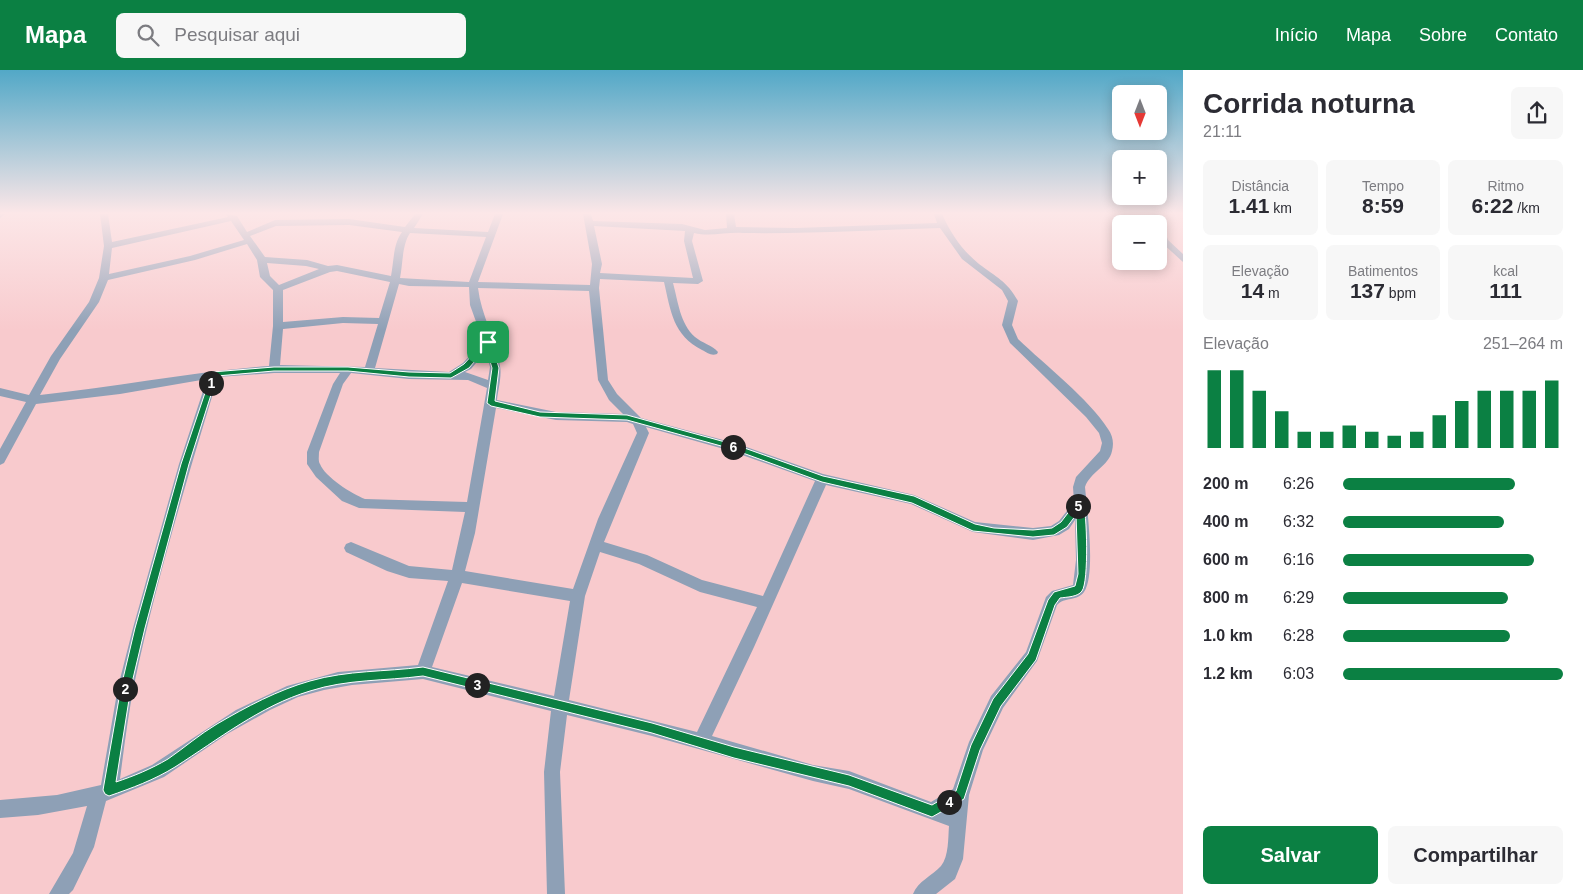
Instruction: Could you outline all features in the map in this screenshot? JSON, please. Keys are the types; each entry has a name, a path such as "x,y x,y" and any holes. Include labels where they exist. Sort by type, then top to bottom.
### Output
{"street":[{"path":"0,460 55,358 94,302 104,278 107,252"},
{"path":"104,278 192,258 207,252"},
{"path":"257,252 262,260 265,277 278,289 278,326 274,369"},
{"path":"369,371 395,281 399,252"},
{"path":"423,672 457,576 491,403 496,368 475,305 473,284 484,252"},
{"path":"556,894 552,772 560,706 578,596 595,545 642,437 642,429 638,422 612,397 603,380 595,282 597,264 595,252"},
{"path":"278,289 328,269 347,268 395,281 422,284 698,281 691,252"},
{"path":"922,894 948,872 954,859 960,795 975,748 997,702 1032,656 1051,602 1058,595 1075,592 1079,588 1082,574 1079,487 1082,477 1106,453 1108,443 1104,432 1090,414 1014,341 1007,325 1013,302 1011,294 1006,288 965,258 961,252"},
{"path":"262,260 307,263 328,269"},
{"path":"668,280 677,313 686,333 693,340 713,352"},
{"path":"278,326 343,320 384,321"},
{"path":"451,375 467,366 488,342"},
{"path":"0,392 34,400 120,390 214,374 274,369 348,369 451,375 476,377 493,386"},
{"path":"348,369 338,384 313,452 313,464 320,474 347,497 364,504 472,507"},
{"path":"58,894 80,861 104,792 138,637 185,464 214,374"},
{"path":"491,403 540,414 619,416 734,447 822,479 914,500 973,528 1033,534 1054,532 1064,525 1080,503"},
{"path":"701,741 822,479"},
{"path":"595,545 642,559 700,586 766,603"},
{"path":"351,548 400,570 457,576 578,596"},
{"path":"0,809 56,805 104,792 147,776 170,763 220,728 266,704 310,686 352,676 390,676 423,672 849,780 959,821"},
{"path":"932,811 960,795"}],"route":[{"path":"488,342 496,368 491,403 556,416 619,416 627,418 734,447 822,479 914,500 973,528 1033,534 1054,532 1064,525 1080,503 1082,574 1079,588 1075,592 1058,595 1051,602 1032,656 997,702 975,748 960,795 932,811 849,780 734,752 652,728 423,672 390,676 352,676 310,686 266,704 220,728 170,763 147,776 109,790 126,687 140,628 161,560 185,464 214,374 274,369 348,369 409,375 451,375 467,366 488,342"}]}
